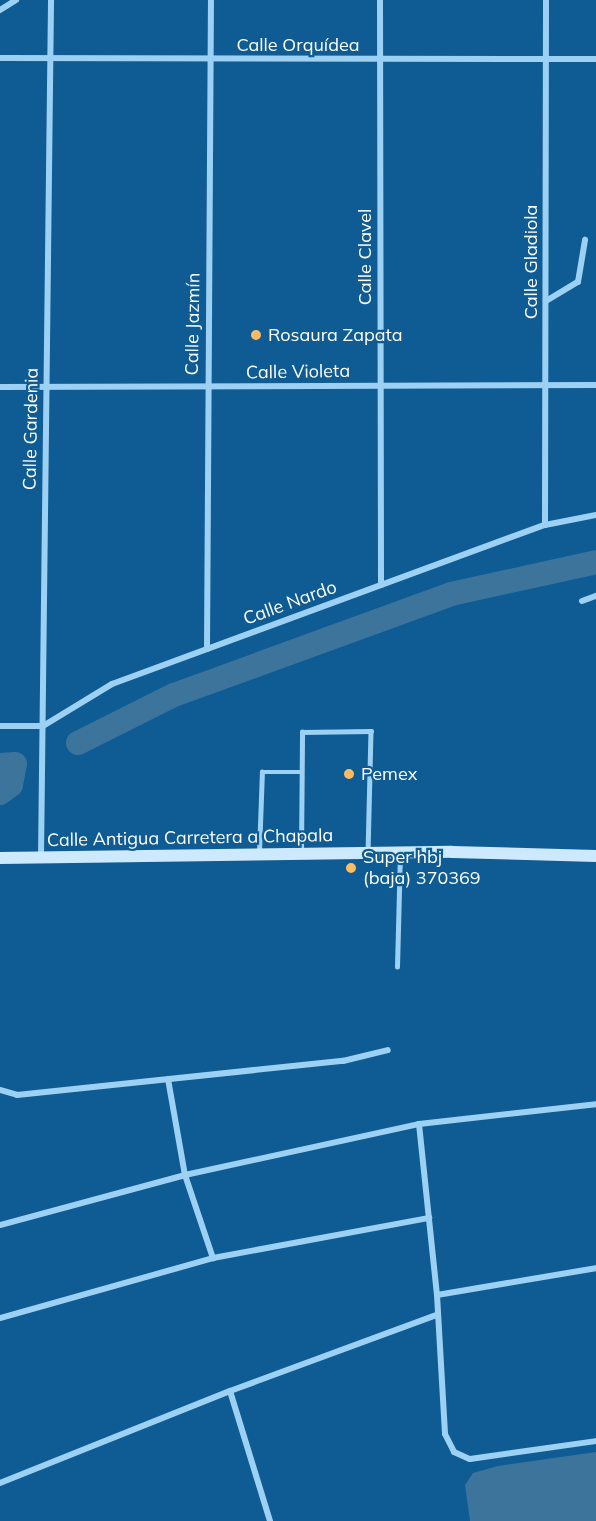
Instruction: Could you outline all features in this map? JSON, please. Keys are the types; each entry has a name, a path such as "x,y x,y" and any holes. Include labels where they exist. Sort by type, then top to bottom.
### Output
{"main road":[{"name":"Calle Antigua Carretera a Chapala","path":"0,858 400,853 596,856"}],"street":[{"path":"0,10 16,0"},
{"name":"Calle Gardenia","path":"41,858 51,0"},
{"name":"Calle Jazmín","path":"207,649 211,0"},
{"name":"Calle Clavel","path":"380,0 381,585"},
{"name":"Calle Gladiola","path":"545,525 546,0"},
{"name":"Calle Orquídea","path":"0,58 596,59"},
{"path":"546,301 578,282 585,240"},
{"name":"Calle Violeta","path":"0,387 596,385"},
{"name":"Calle Nardo","path":"43,726 112,684 545,525 596,515"},
{"path":"582,601 596,596"},
{"path":"0,726 43,726"},
{"path":"0,1090 17,1095 343,1060 388,1050"},
{"path":"168,1079 184,1175 213,1258"},
{"path":"0,1225 184,1175 419,1124 596,1104"},
{"path":"419,1124 437,1294 445,1434 454,1452 470,1459 596,1441"},
{"path":"0,1318 213,1258 429,1218"},
{"path":"437,1294 596,1268"},
{"path":"0,1484 230,1391 437,1315"},
{"path":"230,1391 270,1521"}],"lane":[{"path":"301,855 302,732 371,731 368,854"},
{"path":"259,855 262,772 302,772"},
{"path":"397,967 400,853"}],"water":[{"path":"596,1452 596,1521 470,1521 465,1485 473,1473 498,1466"}],"waterway":[{"path":"78,743 174,695 451,594 596,562"},
{"path":"0,765 15,764 11,785 0,793"}],"place":[{"name":"Rosaura Zapata","path":"256,335"},
{"name":"Pemex","path":"349,774"},
{"name":"Super hbj (baja) 370369","path":"351,868"}]}
